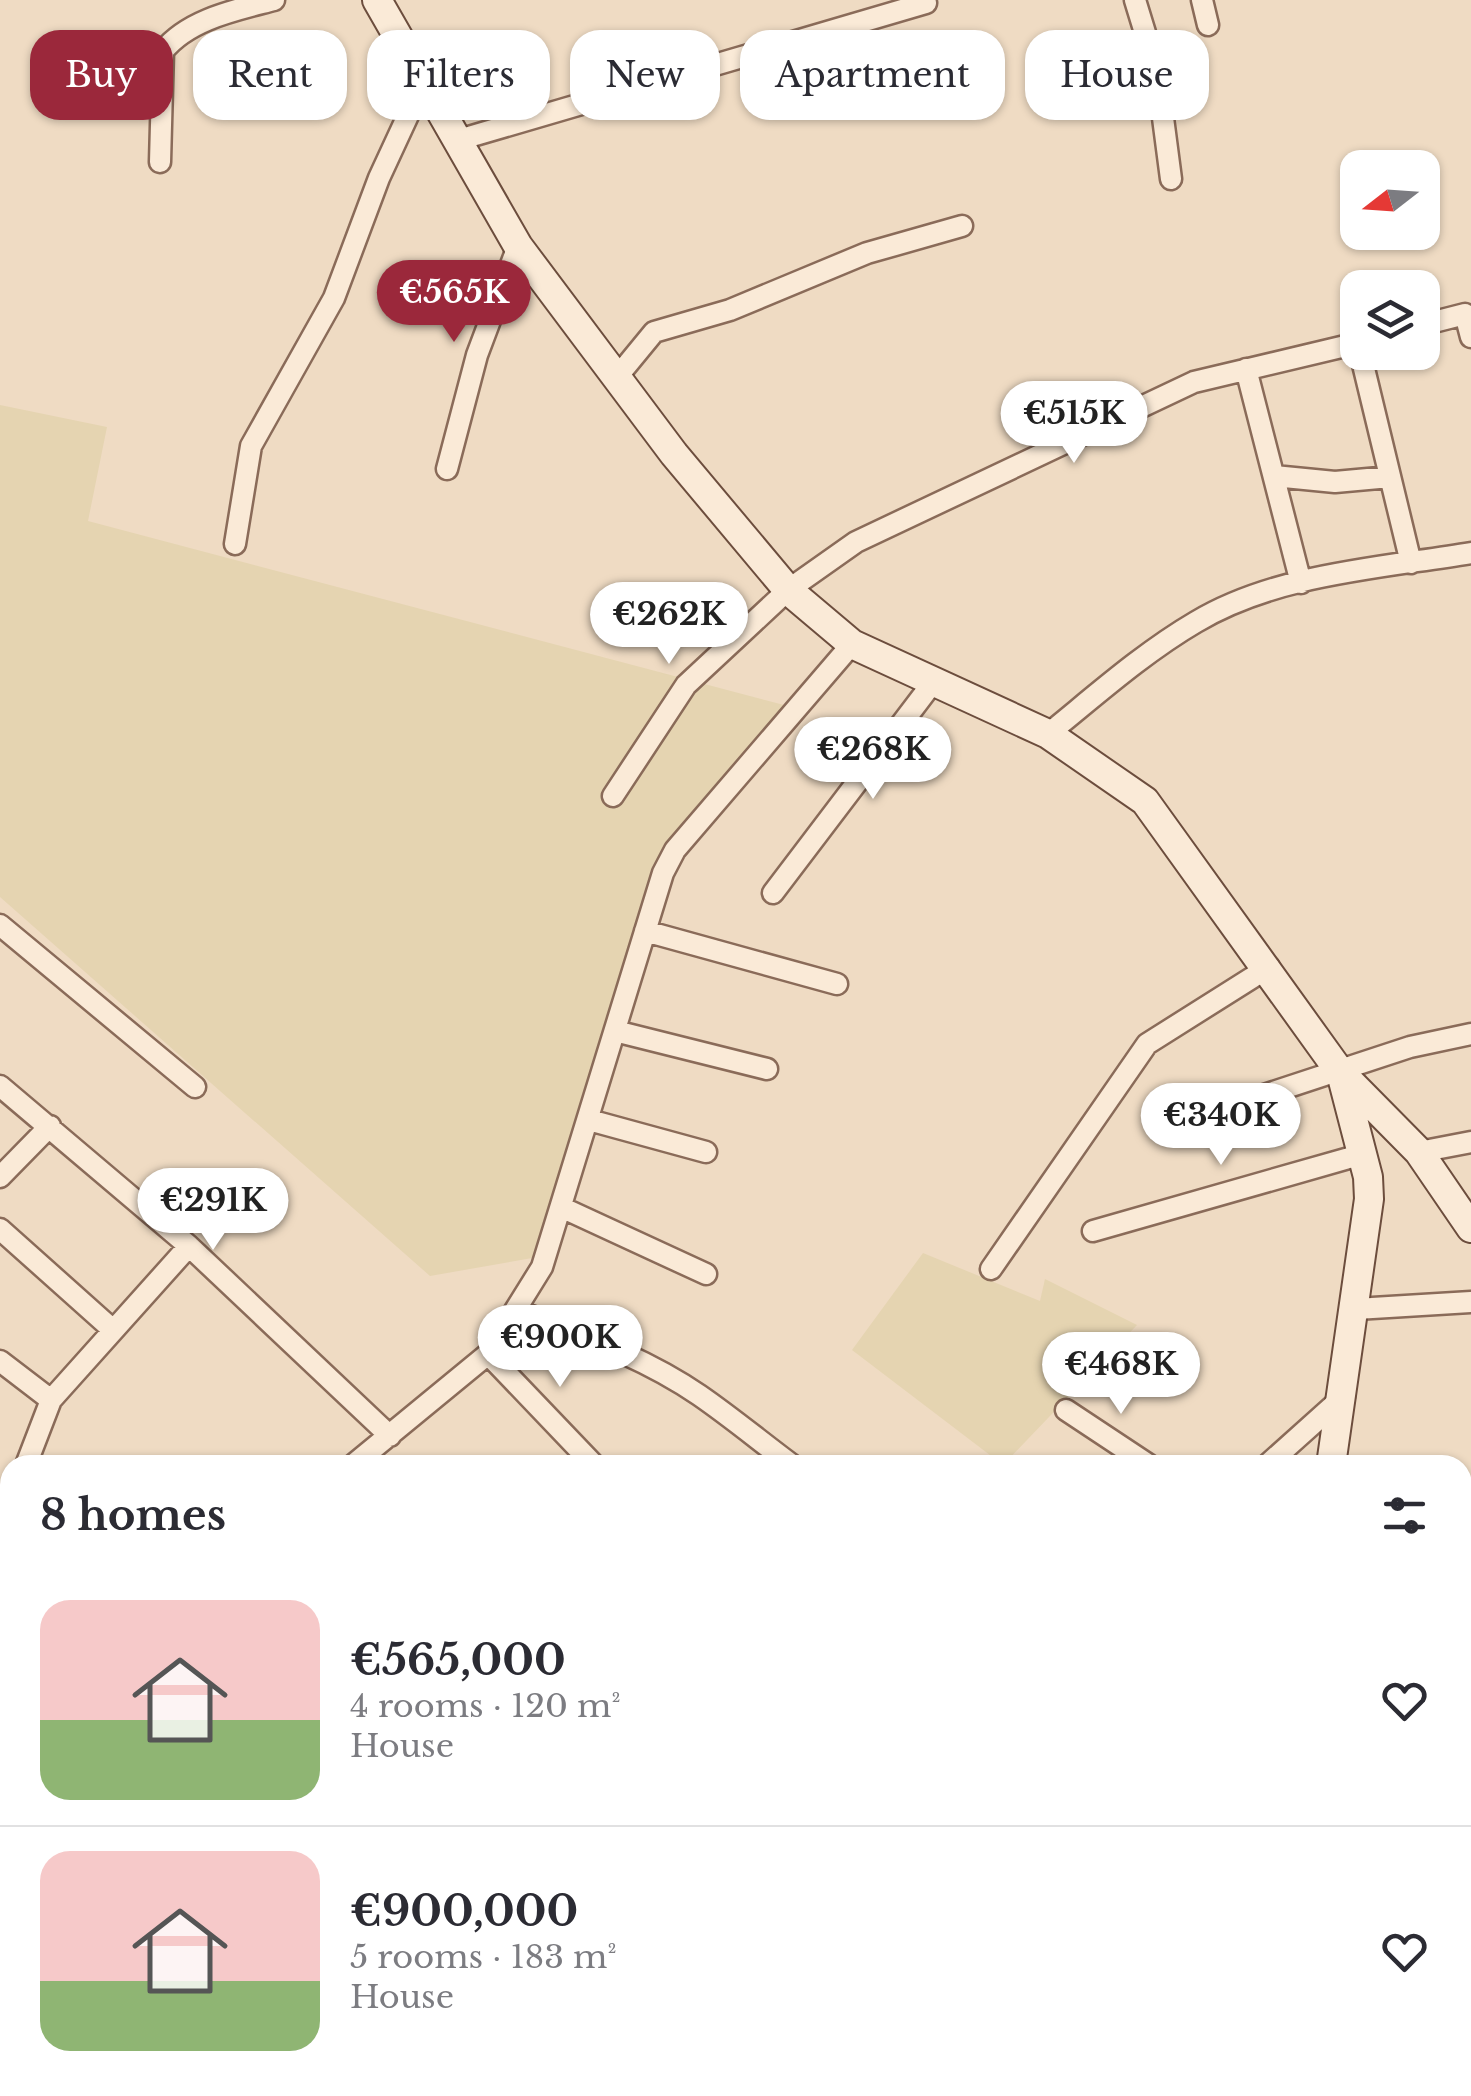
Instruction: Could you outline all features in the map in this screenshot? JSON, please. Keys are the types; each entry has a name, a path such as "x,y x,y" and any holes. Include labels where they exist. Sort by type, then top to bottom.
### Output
{"street":[{"path":"160,162 163,50 174,36 199,24 274,0"},
{"path":"376,0 393,30"},
{"path":"1134,0 1157,72 1172,179"},
{"path":"1202,0 1208,25"},
{"path":"455,141 926,2"},
{"path":"235,544 251,446 334,298 379,178 406,120"},
{"path":"443,120 518,246 616,378 788,590 852,644 1048,734 1144,801 1268,967 1340,1072 1418,1152 1471,1228"},
{"path":"616,378 654,332 730,310 868,252 962,226"},
{"path":"447,469 477,355 518,246"},
{"path":"1440,320 1468,313 1471,337"},
{"path":"613,796 686,684 788,590 856,542 1194,382 1340,347"},
{"path":"1246,369 1301,582"},
{"path":"1364,370 1411,563"},
{"path":"1274,476 1334,482 1390,477"},
{"path":"1048,734 1196,622 1246,599 1301,582 1471,553"},
{"path":"366,1455 488,1354 518,1311 542,1267 563,1208 645,931 675,850 852,644"},
{"path":"773,893 934,682"},
{"path":"0,924 195,1087"},
{"path":"645,931 837,984"},
{"path":"991,1270 1147,1044 1268,967"},
{"path":"615,1030 767,1069"},
{"path":"1167,1128 1410,1048 1471,1034"},
{"path":"1333,1455 1369,1199 1363,1154 1340,1072"},
{"path":"0,1086 189,1246 390,1436"},
{"path":"589,1120 706,1152"},
{"path":"0,1177 50,1126"},
{"path":"1418,1152 1471,1142"},
{"path":"1093,1231 1363,1154"},
{"path":"563,1208 706,1274"},
{"path":"0,1230 113,1330"},
{"path":"30,1455 50,1400 189,1246"},
{"path":"1356,1309 1471,1302"},
{"path":"518,1311 654,1369 698,1394 779,1455"},
{"path":"488,1354 584,1455"},
{"path":"0,1361 50,1400"},
{"path":"1278,1455 1344,1396"},
{"path":"1066,1410 1134,1455"}],"shaded area":[{"path":"0,405 107,427 88,521 784,705 667,842 630,966 582,1095 538,1257 430,1276 0,897"},
{"path":"923,1253 1040,1301 1045,1279 1137,1325 1013,1455 990,1455 852,1350"}]}
